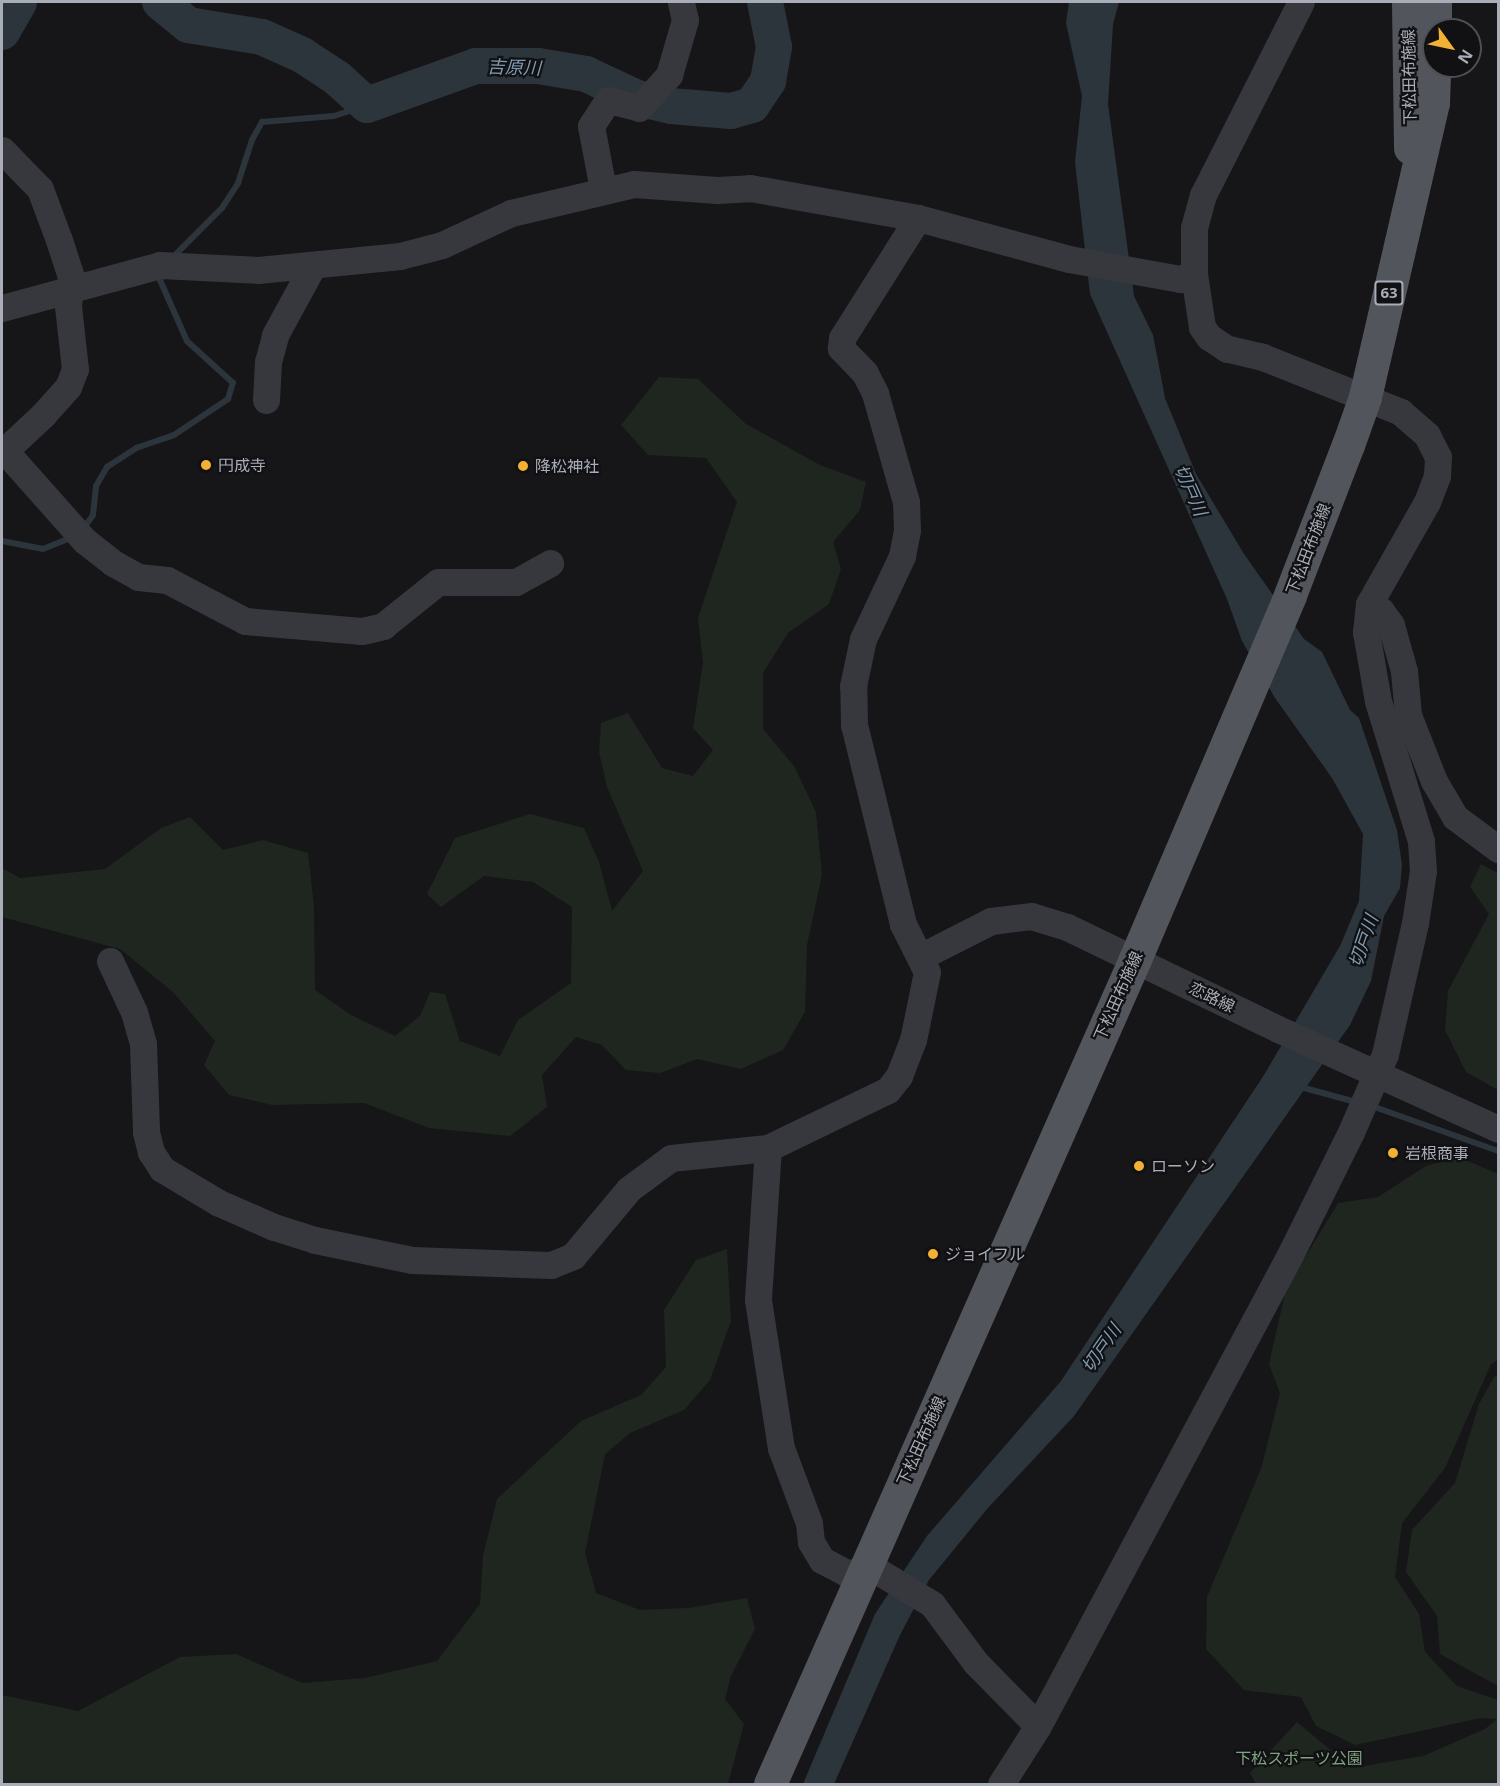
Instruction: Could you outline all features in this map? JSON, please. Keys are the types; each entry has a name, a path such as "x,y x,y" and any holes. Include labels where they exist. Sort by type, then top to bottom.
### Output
{"main road":[{"name":"下松田布施線","path":"1408,2 1411,189"},
{"name":"下松田布施線","path":"1435,18 1436,2"},
{"name":"下松田布施線","path":"770,1785 878,1573 1290,595 1365,397 1411,189 1433,102 1434,78"}],"street":[{"path":"603,189 591,126 608,100 639,108 669,75 685,20 681,2"},
{"path":"1001,1785 1038,1726 1290,1255 1378,1074 1395,1014 1423,871 1419,830 1378,701 1366,632 1369,604 1427,502 1437,476 1438,457 1427,435 1401,412 1263,357 1227,349 1209,337 1202,327 1194,274 1194,228 1203,195 1301,2"},
{"path":"2,150 40,189 71,277 68,306 75,369 68,387 3,452 77,533 138,577 167,580 245,621 362,631 383,626 438,582 516,582 550,563"},
{"path":"2,308 169,265 258,270 312,267 400,256 442,245 511,213 603,189 645,184 717,190 750,188 918,218 1076,261 1180,279 1194,274"},
{"path":"110,961 134,1012 142,1044 146,1132 151,1152 162,1169 219,1203 315,1240 412,1260 551,1265 573,1256 629,1189 671,1158 768,1148 867,1103 899,1076 927,988 927,972 922,956 903,924 854,725 853,686 862,639 902,556 907,530 906,502 875,393 865,373 841,348 842,338 918,218"},
{"path":"266,399 268,362 275,335 312,267"},
{"path":"1369,604 1381,611 1391,625 1404,671 1408,715 1434,781 1455,817 1498,849"},
{"name":"恋路線","path":"922,956 991,921 1031,916 1067,927 1278,1029 1498,1129"},
{"path":"768,1148 758,1300 781,1448 809,1523 811,1542 822,1560 846,1573 878,1573 932,1604 976,1663 1038,1726"}],"green space":[{"path":"659,377 698,379 746,424 820,465 866,482 860,510 833,542 841,569 829,604 788,633 763,673 763,729 794,766 816,812 822,875 807,945 805,1012 783,1050 741,1069 697,1059 660,1073 626,1070 602,1045 576,1037 542,1075 547,1107 510,1136 429,1128 364,1103 272,1105 229,1095 204,1065 215,1041 173,992 120,949 2,917 2,868 20,878 105,869 161,828 190,817 223,850 263,840 308,853 314,906 315,990 351,1015 395,1036 420,1016 430,992 445,994 460,1041 500,1056 518,1020 571,983 572,907 533,882 484,876 441,907 427,894 455,838 530,814 584,828 599,862 612,911 643,871 607,787 599,752 601,723 628,713 662,768 693,776 713,750 693,728 703,663 698,618 737,502 706,458 648,455 621,425"},
{"path":"1481,864 1498,873 1498,1090 1466,1072 1445,1030 1448,991 1489,914 1470,887"},
{"name":"下松スポーツ公園","path":"1459,1157 1498,1174 1498,1360 1491,1364 1445,1468 1402,1523 1395,1577 1419,1614 1425,1652 1457,1686 1498,1700 1498,1784 1256,1784 1250,1773 1297,1722 1352,1768 1423,1756 1485,1729 1497,1719 1481,1718 1355,1745 1316,1726 1301,1697 1244,1690 1206,1649 1207,1597 1261,1469 1280,1393 1269,1364 1286,1289 1338,1203 1378,1197 1426,1166"},
{"path":"727,1249 731,1321 710,1380 684,1410 630,1433 605,1454 585,1553 596,1593 640,1610 688,1608 747,1598 755,1629 731,1676 725,1699 744,1724 728,1784 2,1784 2,1695 78,1711 180,1657 236,1654 302,1683 365,1678 437,1661 480,1604 483,1556 497,1499 581,1421 641,1395 666,1367 664,1310 696,1260"},
{"path":"1498,1376 1498,1686 1440,1654 1437,1616 1406,1572 1412,1530 1455,1483 1479,1404 1494,1377"}],"water":[{"name":"切戸川","path":"1069,2 1119,2 1113,24 1108,104 1134,296 1153,335 1165,398 1196,474 1244,554 1304,639 1322,652 1350,710 1359,718 1397,830 1402,865 1400,888 1384,916 1371,981 1350,1025 1074,1416 987,1509 929,1580 900,1635 834,1784 803,1784 875,1614 927,1536 1061,1381 1264,1075 1340,946 1359,901 1363,834 1332,778 1275,698 1242,641 1227,599 1090,294 1075,162 1082,96 1066,23"}],"waterway":[{"name":"吉原川","path":"2,32 19,2"},
{"name":"吉原川","path":"160,2 188,25 262,37 302,55 337,78 367,105 476,66 538,66 586,74 637,98 671,106 731,111 752,105 768,81 774,47 765,2"},
{"path":"173,257 222,208 238,183 252,140 262,122 334,116 367,105"},
{"path":"83,529 93,515 96,486 107,467 136,448 174,435 228,399 233,383 187,341 160,280 164,273"},
{"path":"2,541 43,549 72,537"},
{"path":"1297,1086 1356,1102"},
{"path":"1369,1105 1498,1151"}],"place":[{"name":"円成寺","path":"206,465"},
{"name":"降松神社","path":"523,466"},
{"name":"岩根商事","path":"1393,1153"},
{"name":"ローソン","path":"1139,1166"},
{"name":"ジョイフル","path":"933,1254"}]}
